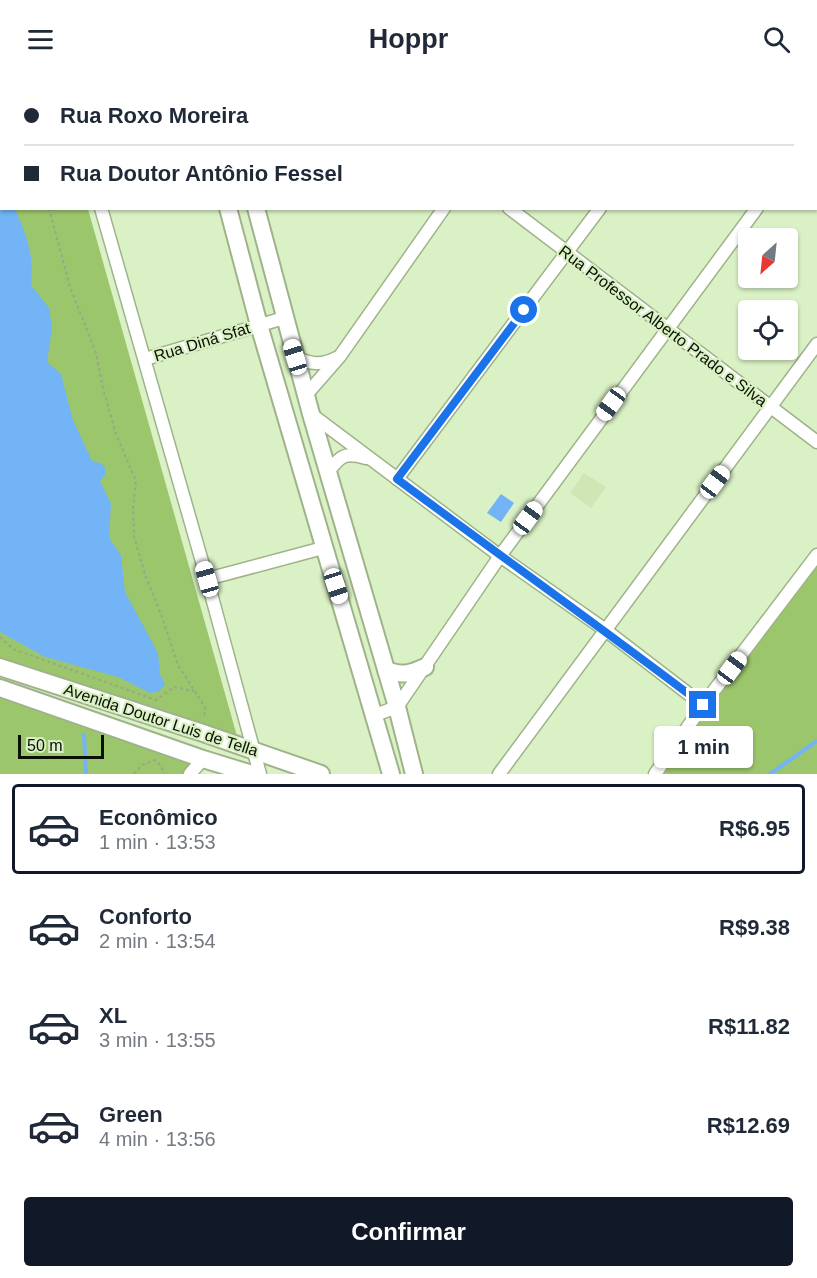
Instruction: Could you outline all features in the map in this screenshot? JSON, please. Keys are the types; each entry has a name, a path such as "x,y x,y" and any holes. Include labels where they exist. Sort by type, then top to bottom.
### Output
{"main road":[{"path":"229,210 323,549 391,774"},
{"path":"257,210 311,414 398,707 414,774"},
{"name":"Avenida Doutor Luis de Tella","path":"0,667 160,718 321,774"},
{"path":"386,670 398,675 408,675 425,667"},
{"name":"Avenida Doutor Luis de Tella","path":"0,688 252,774"},
{"path":"380,774 386,757"}],"street":[{"path":"102,210 260,774"},
{"path":"306,396 340,356 443,210"},
{"name":"Rua Professor Alberto Prado e Silva","path":"513,210 817,442"},
{"path":"397,479 599,210"},
{"path":"375,715 398,707 500,556 756,210"},
{"name":"Rua Diná Sfat","path":"145,359 284,318"},
{"path":"499,774 817,344"},
{"path":"295,357 316,364 340,356"},
{"path":"311,414 500,556 604,629 703,705"},
{"path":"328,472 344,455 353,454 373,460"},
{"path":"207,579 323,549"},
{"path":"655,774 703,705 817,555"},
{"path":"189,774 203,759"}],"path":[{"path":"50,210 70,287 96,353 116,434 136,481 133,509 134,537 178,665 194,691 201,697 205,707 204,725"},
{"path":"0,638 13,649 156,700 174,687 194,691"},
{"path":"134,774 142,765 155,760 161,766 164,774"}],"shaded area":[{"path":"584,473 606,487 591,508 570,493"}],"green space":[{"path":"0,210 88,210 237,736 0,661"},
{"path":"817,555 817,774 655,774"},
{"path":"0,689 203,759 190,774 0,774"}],"water":[{"path":"0,210 15,210 29,246 31,285 49,308 52,328 47,362 61,374 73,420 92,461 105,467 105,475 100,481 111,504 109,538 121,555 125,592 158,653 160,674 165,684 159,692 150,693 118,677 45,657 0,632"},
{"path":"501,494 514,503 501,522 487,513"}],"waterway":[{"path":"84,735 86,774"},
{"path":"770,774 817,741"}],"route":[{"path":"524,310 397,479 500,556 604,629 703,705"}]}
